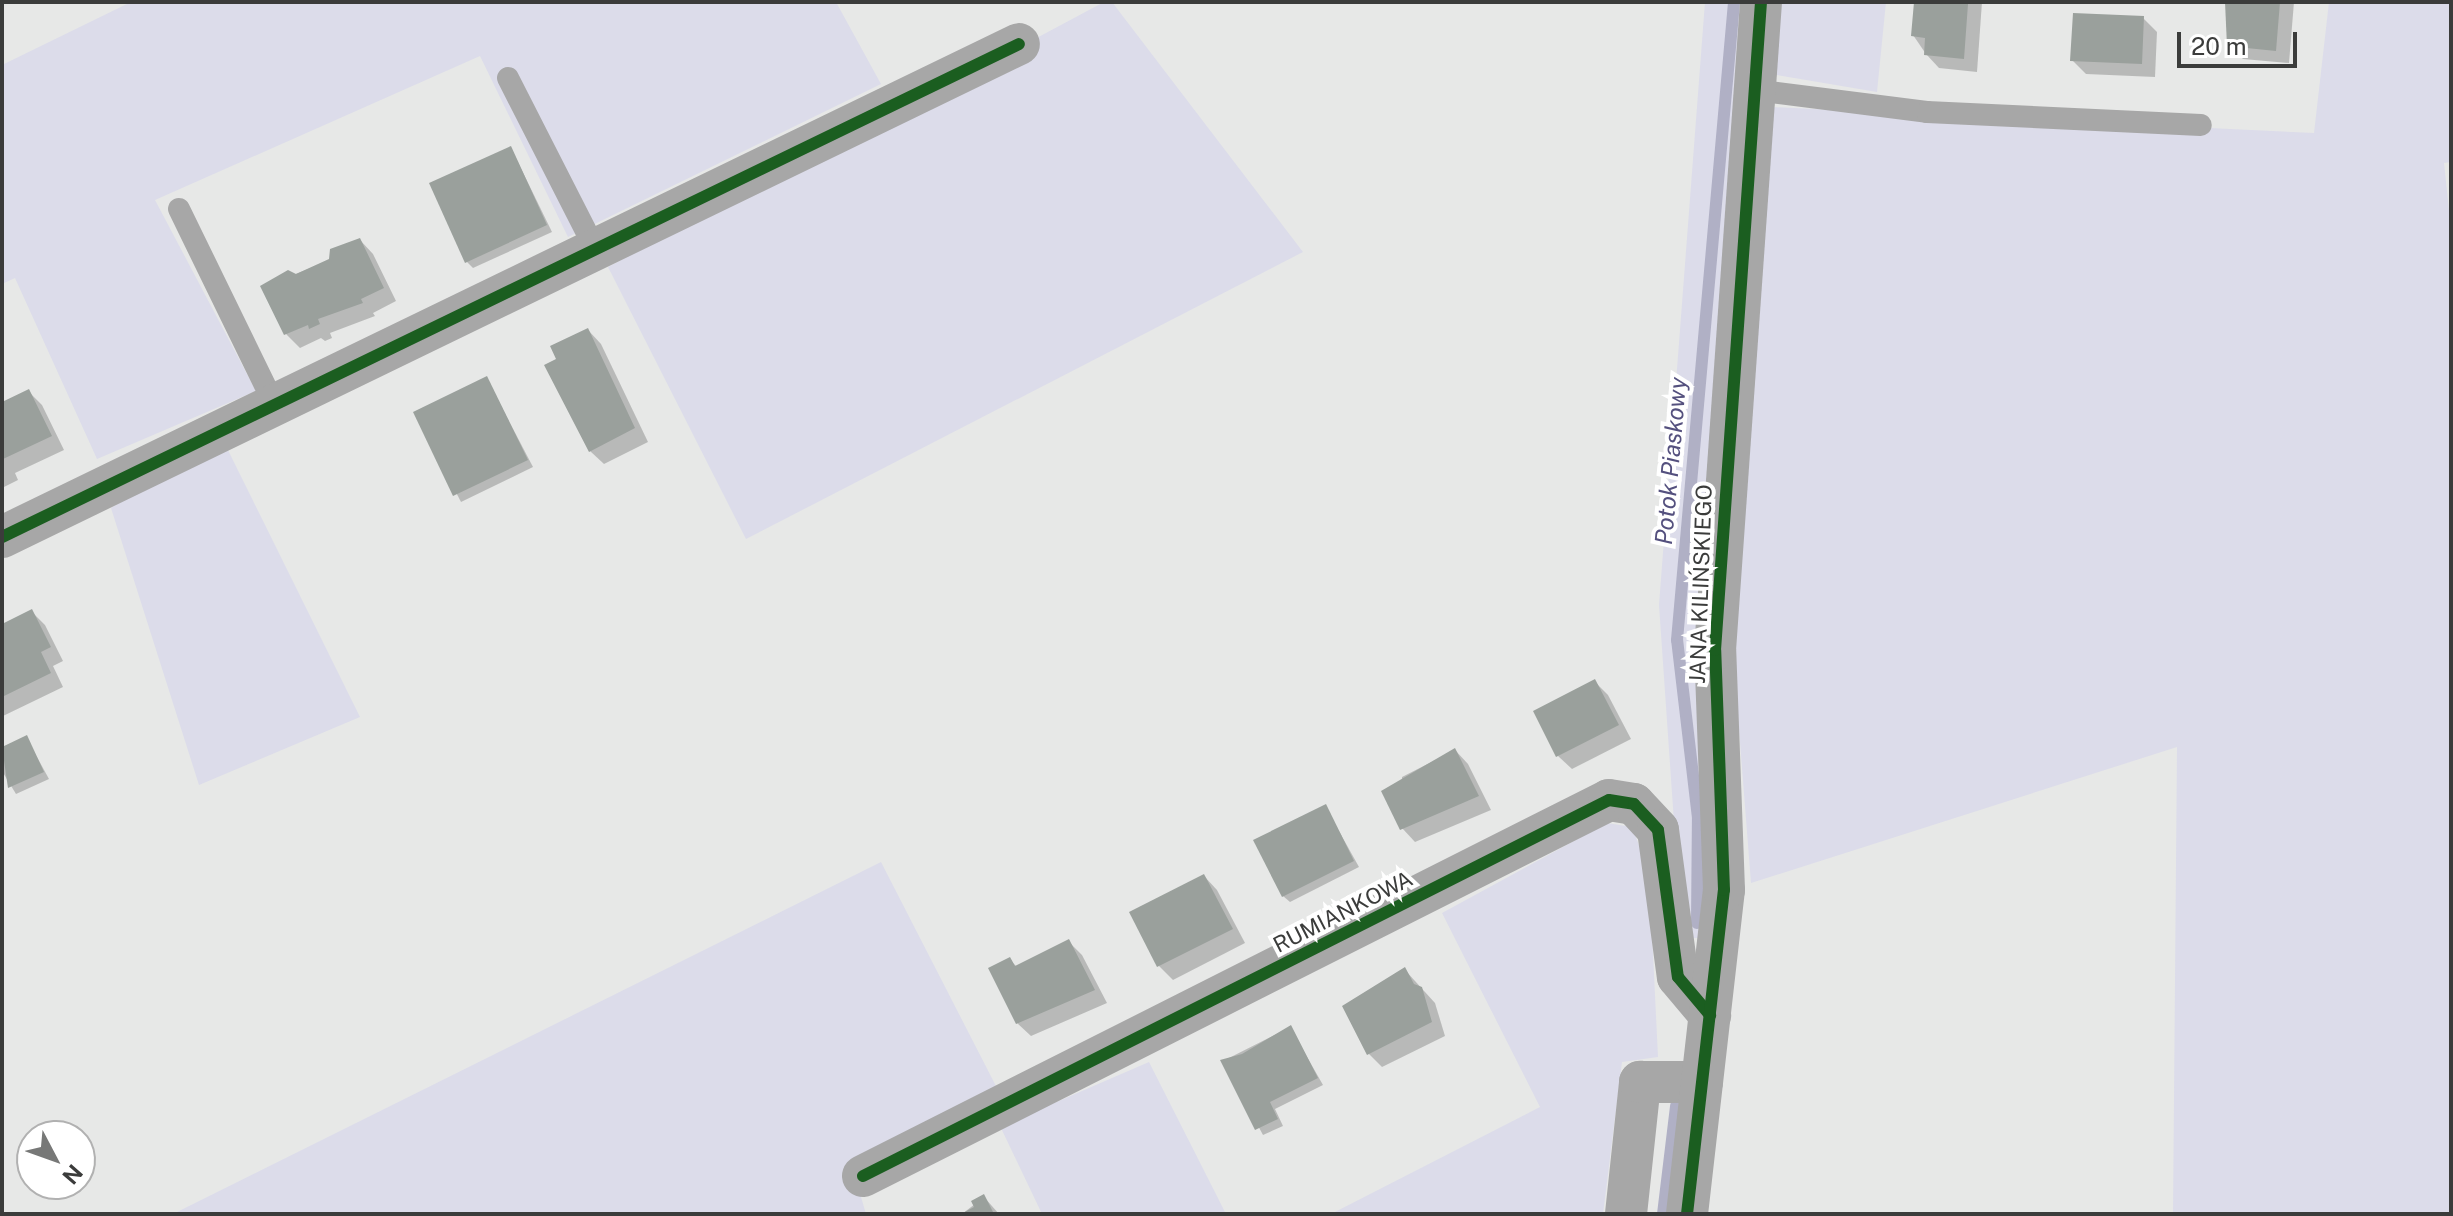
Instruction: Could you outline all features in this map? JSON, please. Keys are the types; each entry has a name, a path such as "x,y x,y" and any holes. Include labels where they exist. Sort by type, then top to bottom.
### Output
{"street":[{"name":"JANA KILIŃSKIEGO","path":"1687,1214 1724,890 1715,650 1761,2"},
{"path":"2,537 594,247 1019,44"},
{"name":"RUMIANKOWA","path":"863,1176 1609,800 1634,804 1658,830 1678,977 1710,1015"},
{"path":"1626,1214 1640,1082 1702,1082"}],"lane":[{"path":"508,78 594,247"},
{"path":"1754,90 1927,112 2201,125"},
{"path":"179,209 274,404"}],"shaded area":[{"path":"131,2 836,2 881,84 568,237 480,56 155,200 256,391 97,459 15,278 2,284 2,65"},
{"path":"1104,2 1112,2 1303,252 746,539 608,267"},
{"path":"1705,2 1757,2 1698,596 1710,880 1705,938 1682,938 1659,605"},
{"path":"1779,2 1886,2 1877,92 1771,74"},
{"path":"2329,2 2451,2 2451,162 2444,163 2451,229 2451,1214 2173,1214 2177,747 1751,883 1732,640 1772,107 2314,133"},
{"path":"224,442 360,717 199,785 111,508"},
{"path":"1607,823 1632,827 1649,871 1658,1057 1622,1062 1603,1214 1331,1214 1540,1107 1442,913"},
{"path":"881,862 998,1090 1001,1126 1149,1062 1226,1214 1042,1214 1000,1126 861,1197 866,1214 173,1214"}],"building":[{"path":"1914,2 1968,4 1964,59 1924,55 1925,38 1911,36"},
{"path":"2225,2 2280,2 2276,51 2227,46"},
{"path":"2073,13 2144,16 2142,64 2070,61"},
{"path":"511,146 547,225 465,263 429,183"},
{"path":"360,238 384,288 361,299 363,303 318,319 320,324 309,329 308,325 284,335 260,286 288,270 296,274 329,259 330,249"},
{"path":"588,328 635,428 589,452 544,365 556,359 550,346"},
{"path":"487,376 528,460 453,496 413,412"},
{"path":"29,389 52,436 3,459 2,468 2,402"},
{"path":"32,609 51,647 41,652 51,673 2,697 2,624"},
{"path":"1595,679 1619,725 1556,757 1533,711"},
{"path":"27,735 44,772 8,788 2,747"},
{"path":"1455,748 1479,796 1400,830 1381,791"},
{"path":"1326,804 1354,861 1282,897 1253,840"},
{"path":"1204,874 1233,929 1157,967 1129,912"},
{"path":"1069,939 1095,990 1016,1024 988,968 1010,957 1015,966"},
{"path":"1405,967 1414,984 1422,987 1432,1022 1367,1055 1342,1006"},
{"path":"1291,1025 1318,1078 1270,1102 1278,1119 1255,1130 1220,1060 1242,1054"},
{"path":"984,1194 994,1214 961,1214 974,1207 971,1201"}],"waterway":[{"name":"Potok Piaskowy","path":"1697,923 1698,818 1677,640 1734,2"},
{"name":"Potok Piaskowy","path":"1663,1214 1676,1106"}],"cycle path":[{"path":"1687,1214 1724,890 1715,650 1761,2"},
{"path":"2,537 1019,44"},
{"path":"863,1176 1609,800 1634,804 1658,830 1678,977 1710,1015"}]}
